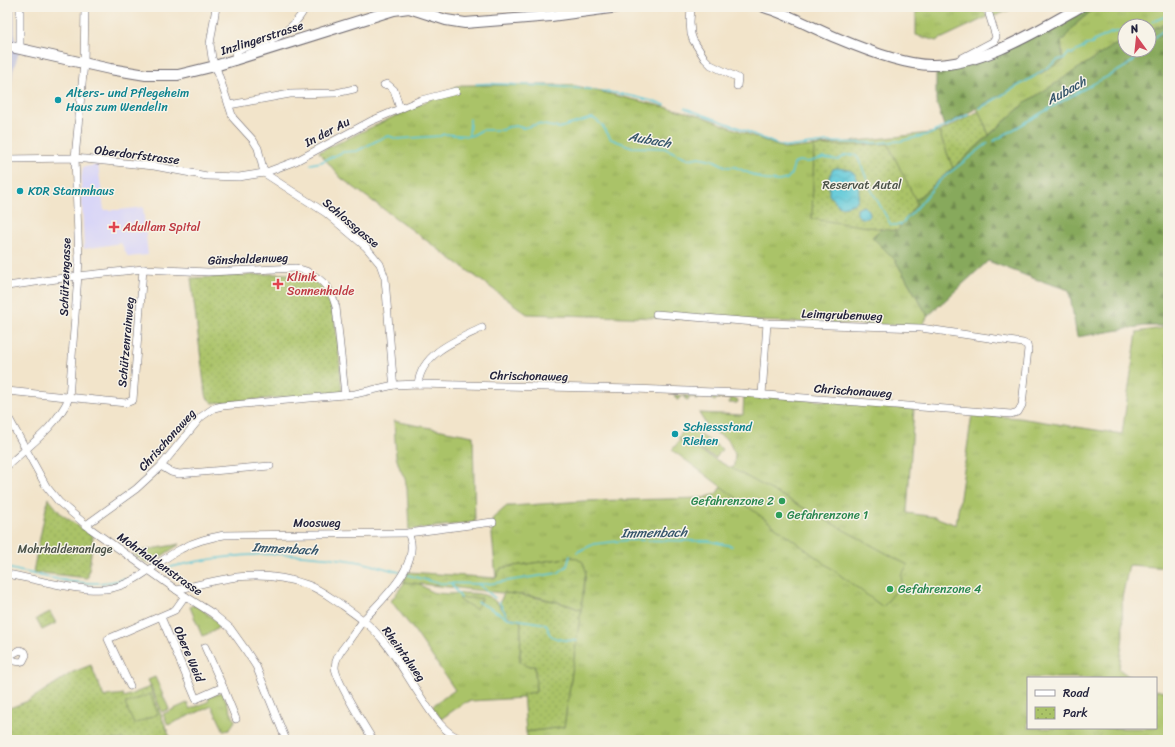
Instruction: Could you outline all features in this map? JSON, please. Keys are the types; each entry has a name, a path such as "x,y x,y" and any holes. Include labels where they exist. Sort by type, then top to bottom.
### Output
{"street":[{"path":"20,7 20,49"},
{"name":"Schützengasse","path":"7,466 53,425 69,398 78,276 75,158 84,63 85,7"},
{"path":"216,7 210,44 212,58 233,118 253,140 258,148 264,173"},
{"path":"235,60 236,54 240,49 277,38 291,29 306,7"},
{"name":"Inzlingerstrasse","path":"7,46 133,73 164,76 192,72 216,66 394,10 410,8 446,20 465,22 551,16 618,7"},
{"path":"691,7 690,28 693,40 705,59 711,65 738,78 737,86"},
{"path":"764,7 779,9 838,39 868,50 902,61 931,65 964,61 1011,44 1080,7"},
{"path":"960,60 994,40 996,37 989,14"},
{"path":"384,85 388,84 394,90 400,109"},
{"path":"229,105 290,94 336,93 354,89"},
{"name":"In der Au","path":"264,173 296,161 371,121 421,100 456,91"},
{"name":"Oberdorfstrasse","path":"7,159 75,158 154,166 216,177 239,177 264,173"},
{"name":"Schlossgasse","path":"264,173 326,213 366,247 380,264 385,278 394,385"},
{"name":"Gänshaldenweg","path":"7,286 78,276 143,270 208,272 296,268 306,271 327,286 336,306 345,395"},
{"name":"Schützenrainweg","path":"69,398 126,403 133,400 143,270"},
{"name":"Leimgrubenweg","path":"656,314 767,324 921,328 1023,343 1027,345 1028,349 1022,405 1018,412"},
{"path":"762,395 767,324"},
{"path":"418,384 419,376 430,357 453,342 482,328"},
{"name":"Chrischonaweg","path":"86,525 136,489 160,466 197,421 214,408 364,393 394,385 418,384 634,388 762,395 1011,414 1018,412"},
{"path":"7,391 69,398"},
{"name":"Mohrhaldenstrasse","path":"7,415 46,486 59,502 86,525 149,571 212,613 230,628 256,666 286,740"},
{"path":"160,466 171,472 180,474 270,466"},
{"name":"Moosweg","path":"7,574 99,590 124,584 149,571 180,549 203,540 224,535 408,533 493,522"},
{"path":"373,740 339,680 335,667 339,654 364,620 401,578 409,559 411,546 408,533"},
{"name":"Rheintalweg","path":"177,590 218,580 250,575 289,580 309,585 324,593 364,620 382,638 438,721 451,733 464,740"},
{"path":"130,686 108,639 175,610 185,596"},
{"name":"Obere Weid","path":"161,617 196,699 222,687 205,647"},
{"path":"222,687 236,719"}],"shaded area":[{"path":"7,7 14,7 15,39 20,49 13,71 7,130"},
{"name":"Adullam Spital","path":"98,165 104,210 120,210 143,207 148,255 128,257 121,243 84,249 81,181 83,167"}],"green space":[{"path":"916,7 982,7 987,17 936,41 916,35"},
{"path":"986,7 1017,7 992,17"},
{"path":"1084,7 1096,7 1078,22 1061,42 1063,61 944,126 936,101 936,70 956,69 970,65 1029,38"},
{"path":"1096,7 1168,7 1168,22 1157,27 1157,18 1117,18 1117,45 1025,103 989,135 977,108 1063,61 1061,42 1078,22"},
{"path":"1168,22 1168,326 1144,326 1077,337 1069,290 988,261 928,316 895,260 872,237 953,168 1025,103 1113,46 1117,44 1117,58 1157,58 1157,27"},
{"path":"461,85 572,85 699,115 786,149 939,132 953,168 872,237 895,260 928,316 922,326 527,314 341,178 319,152"},
{"path":"979,111 989,135 953,168 939,132"},
{"name":"Reservat Autal","path":"888,144 917,203 897,231 812,219 814,146"},
{"path":"294,274 312,279 325,292 336,326 342,393 213,403 207,398 204,384 191,278"},
{"path":"1168,327 1168,568 1129,565 1122,598 1123,636 1119,669 1130,677 1027,677 1027,729 1157,729 1157,690 1168,693 1168,740 528,740 526,732 564,727 586,571 573,557 501,568 496,578 491,524 493,518 507,506 584,501 704,498 717,493 734,465 735,454 728,440 708,428 699,413 743,415 744,394 914,409 907,513 935,517 956,525 972,414 1019,418 1122,434 1137,332"},
{"path":"674,395 737,399 738,401 737,403 729,403 731,399 717,398 715,401 712,400 713,398 699,397 695,400 696,397 689,397 688,400 685,399 686,396 682,396 679,400 677,400"},
{"path":"394,421 473,436 475,522 409,530 407,488 396,457"},
{"path":"687,426 722,449 716,458 678,438"},
{"path":"680,440 908,565 901,575 902,583 883,607 672,450"},
{"name":"Mohrhaldenanlage","path":"48,498 61,514 93,536 88,578 33,572"},
{"path":"180,544 151,563 143,561 134,554 134,552"},
{"path":"573,557 583,562 586,571 581,610 538,597 403,582 408,572 496,578 501,568"},
{"path":"407,579 434,592 445,594 469,593 484,595 497,603 508,618 521,621 520,661 535,666 536,692 523,698 471,701 464,703 441,719 432,706 455,690 416,633 391,601"},
{"path":"504,593 543,599 581,610 564,727 526,732 523,694 536,692 535,666 526,666 520,661 521,621 509,617 499,604"},
{"path":"459,598 482,598 476,609 462,602"},
{"path":"194,605 199,607 220,624 213,632 202,636 190,607"},
{"path":"50,612 56,623 42,630 36,619"},
{"path":"91,665 104,697 123,694 124,697 150,687 171,740 7,740 7,709 28,701 73,672"},
{"path":"155,677 169,709 162,712 148,680"},
{"path":"222,692 235,721 229,730 224,731 212,706 168,725 163,714 187,703 190,709 209,701 208,698"},
{"path":"150,694 158,714 134,724 125,704"}],"water":[{"path":"833,169 846,169 853,172 857,178 859,187 858,199 856,202 848,206 840,207 829,195 829,177"},
{"path":"863,206 869,210 869,217 862,218 857,214 857,209"}],"waterway":[{"path":"1157,20 1168,15"},
{"name":"Aubach","path":"1157,35 1168,27"},
{"name":"Aubach","path":"980,108 1035,76 1058,60 1065,58 1069,53 1072,54 1086,45 1092,44 1094,41 1117,32"},
{"name":"Aubach","path":"994,141 1119,70 1137,58"},
{"name":"Aubach","path":"476,84 494,83 578,88 631,96 665,105"},
{"name":"Aubach","path":"685,108 787,147 827,142 876,143 901,141 930,134 968,115"},
{"name":"Aubach","path":"311,164 321,162 343,152 357,151 389,136 397,139 440,136 444,134 469,136 482,130 502,130 508,127 516,126 523,128 538,124 559,128 592,118 602,125 611,139 632,147 664,148 689,159 699,157 713,160 727,167 735,167 765,180 779,181 787,179 791,174 794,164 798,161 808,162 823,158 838,160 846,155 855,155 858,158 872,191 891,225 900,225 916,209 939,181 988,143"},
{"path":"469,135 470,119"},
{"name":"Immenbach","path":"577,552 594,544 629,540 709,541 732,546"},
{"name":"Immenbach","path":"171,567 215,558 259,554 281,554 326,557 354,561 399,572"},
{"name":"Immenbach","path":"408,575 437,583 488,584 558,573 567,566 570,556"},
{"name":"Immenbach","path":"7,568 66,581 95,583 124,579"},
{"path":"451,583 461,598"},
{"path":"478,584 495,598"},
{"path":"478,602 508,618 546,624 551,636 562,640 577,641"},
{"path":"499,602 507,616"}],"railway":[{"path":"7,70 9,46 9,7"}],"place":[{"name":"Alters- und Pflegeheim Haus zum Wendelin","path":"58,100"},
{"name":"KDR Stammhaus","path":"20,191"},
{"name":"Adullam Spital","path":"114,227"},
{"name":"Klinik Sonnenhalde","path":"278,284"},
{"name":"Schiessstand Riehen","path":"675,434"},
{"name":"Gefahrenzone 2","path":"782,501"},
{"name":"Gefahrenzone 1","path":"779,515"},
{"name":"Gefahrenzone 4","path":"890,589"}]}
